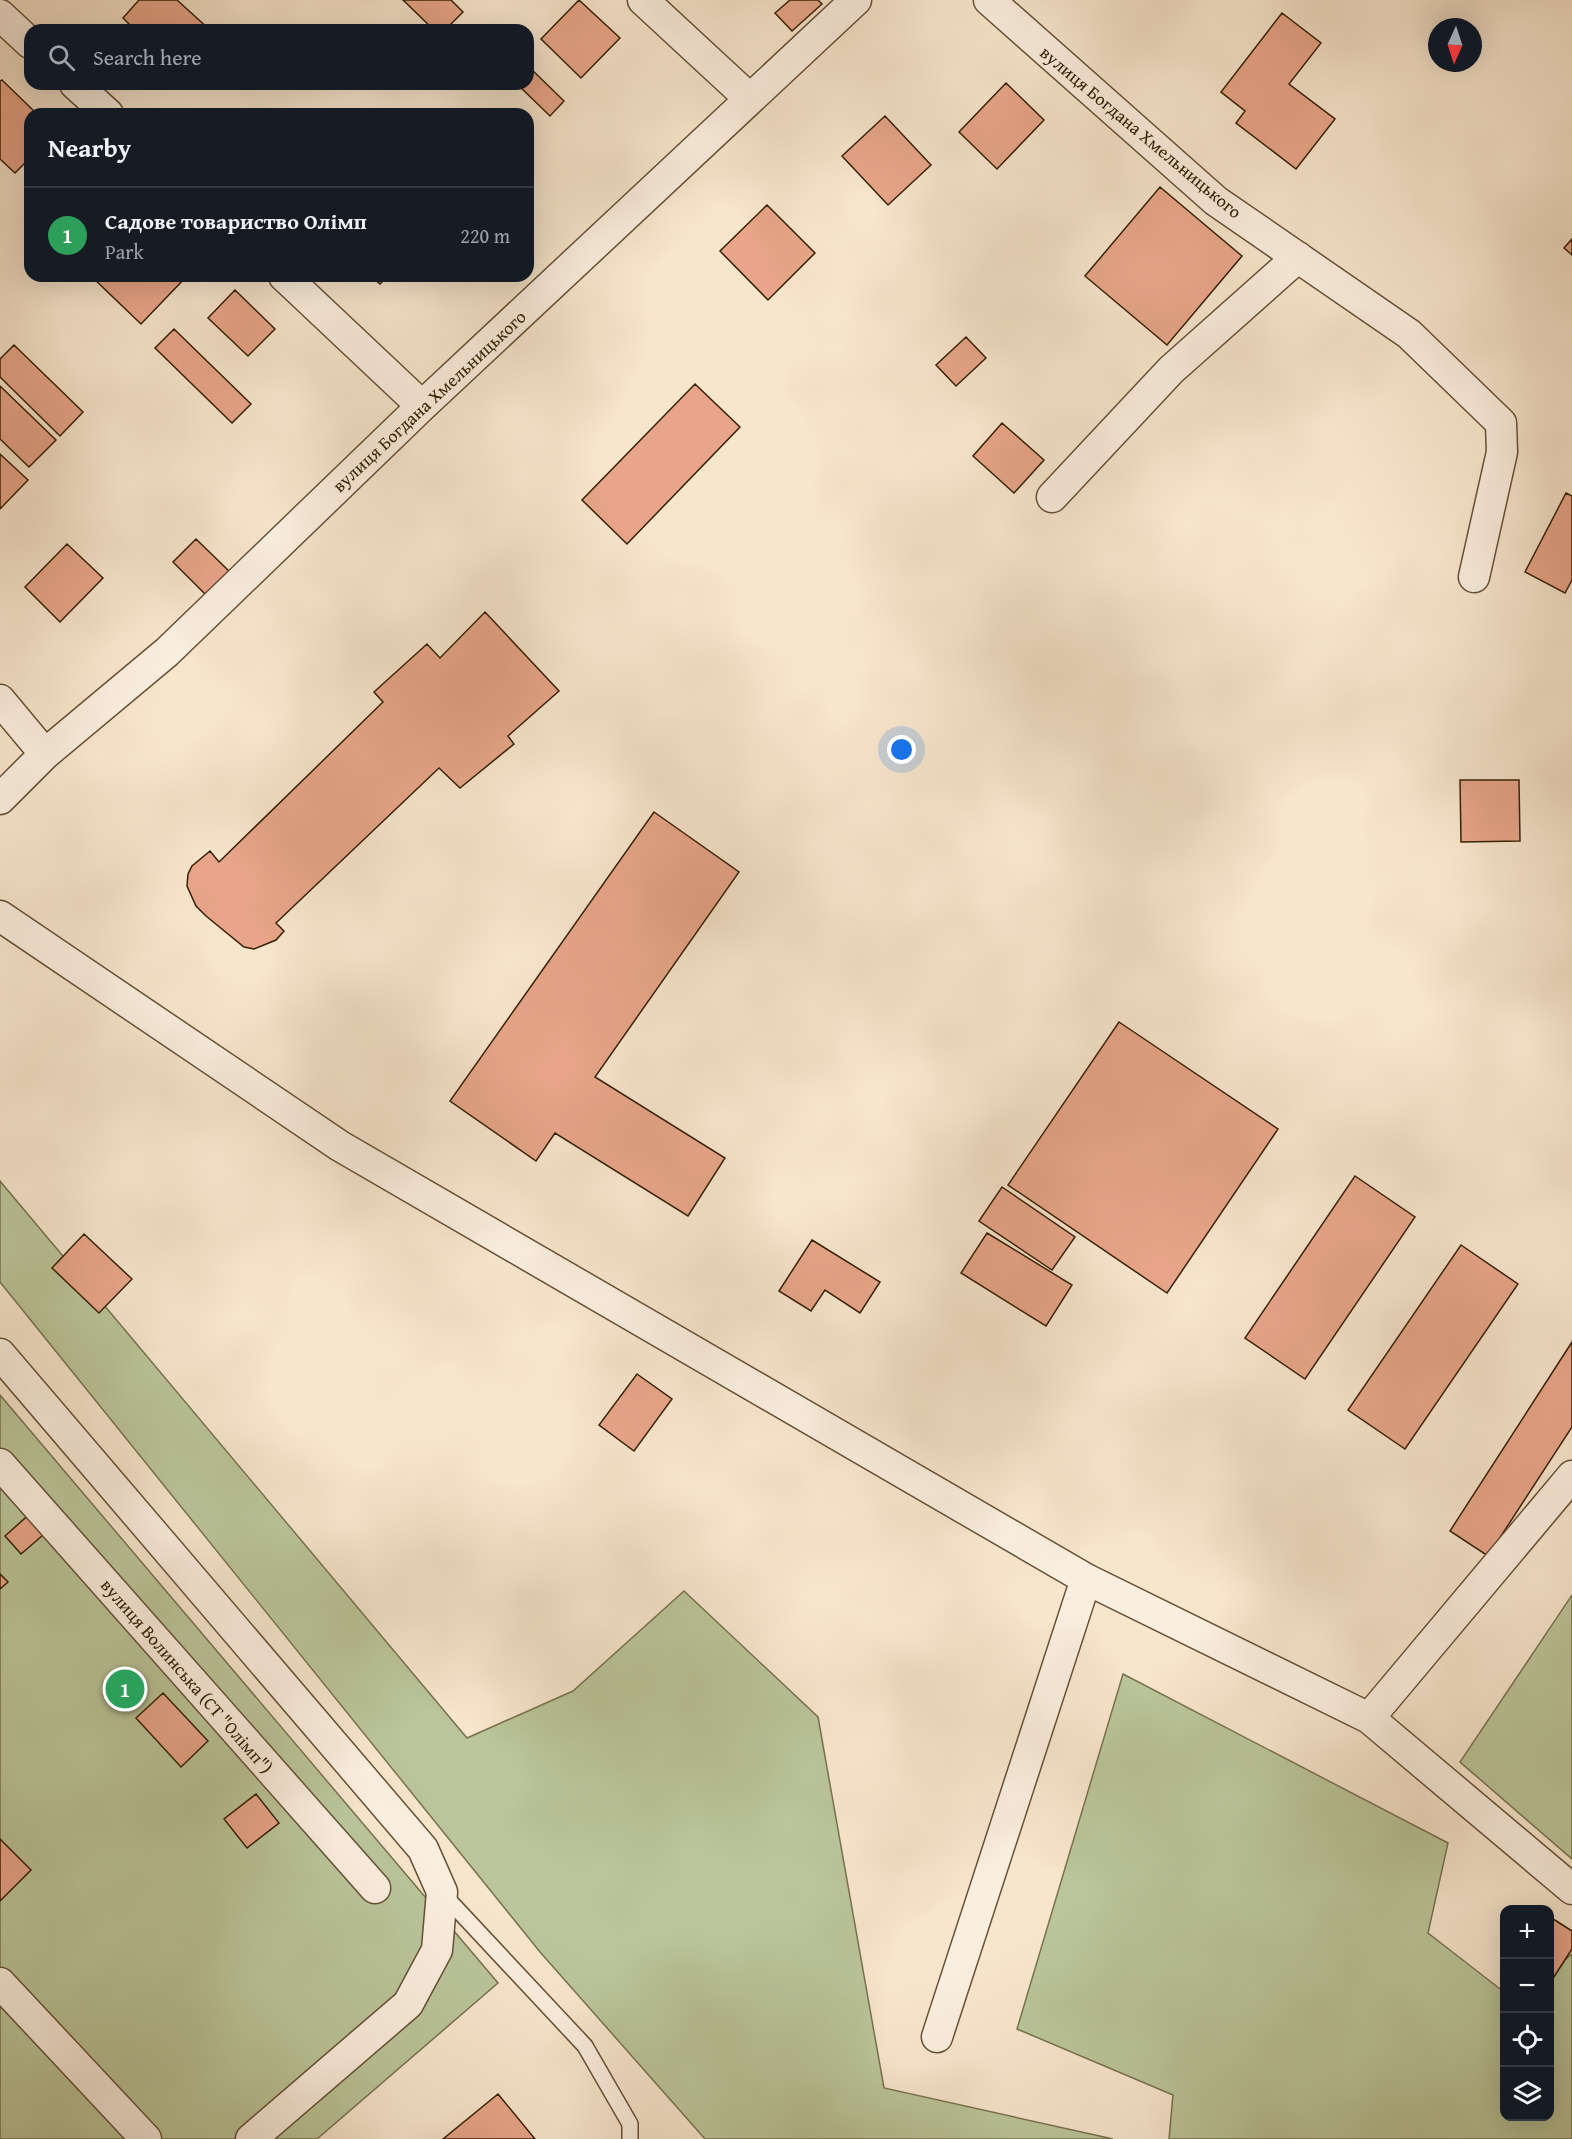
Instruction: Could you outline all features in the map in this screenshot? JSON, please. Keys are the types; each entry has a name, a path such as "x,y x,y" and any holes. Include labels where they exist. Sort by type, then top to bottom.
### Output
{"street":[{"path":"643,0 750,99"},
{"name":"вулиця Богдана Хмельницького","path":"0,799 45,753 167,652 422,406 856,0"},
{"name":"вулиця Богдана Хмельницького","path":"989,0 1216,201 1409,334 1501,423 1502,452 1474,577"},
{"path":"0,15 24,37"},
{"path":"82,90 101,108"},
{"path":"1052,497 1171,370 1298,257"},
{"path":"290,282 422,406"},
{"path":"0,700 45,753"},
{"path":"0,916 340,1146 1086,1579 1369,1718 1572,1889"},
{"path":"0,1354 423,1849 442,1893 437,1950 408,2004 251,2139"},
{"name":"вулиця Волинська (СТ \"Олімп\")","path":"0,1464 375,1888"},
{"path":"1369,1718 1572,1476"},
{"path":"937,2037 1086,1579"},
{"path":"0,1983 146,2139"}],"lane":[{"path":"442,1893 585,2046 630,2124 630,2139"}],"green space":[{"path":"0,1181 467,1738 573,1691 684,1591 818,1717 884,2088 1113,2139 705,2139 540,1952 0,1282"},
{"path":"0,1395 498,1983 317,2139 0,2139"},
{"path":"1572,1595 1572,1859 1460,1762"},
{"path":"1123,1674 1448,1843 1428,1933 1500,1989 1500,2121 1554,2121 1554,1969 1572,1954 1572,2139 1169,2139 1173,2095 1017,2029"}],"building":[{"path":"139,0 177,0 203,24 129,24 123,18"},
{"path":"403,0 451,0 463,12 451,24 428,24"},
{"path":"579,0 620,38 581,78 541,39"},
{"path":"790,0 818,0 822,4 792,31 775,13"},
{"path":"1282,13 1321,43 1289,84 1335,119 1296,169 1236,123 1245,111 1221,92"},
{"path":"534,72 564,101 550,116 523,90 534,90"},
{"path":"2,80 31,108 24,108 24,164 15,173 0,159 0,81"},
{"path":"1006,83 1044,120 997,169 959,132"},
{"path":"885,116 931,165 888,205 842,156"},
{"path":"1160,187 1242,256 1167,345 1085,276"},
{"path":"767,205 815,253 768,300 720,251"},
{"path":"1572,239 1572,255 1564,248"},
{"path":"97,282 181,282 141,324"},
{"path":"235,290 275,329 248,356 208,318"},
{"path":"174,329 251,404 232,423 155,348"},
{"path":"966,337 986,358 956,386 936,365"},
{"path":"14,345 83,412 60,436 0,377 0,359"},
{"path":"695,384 740,427 627,544 582,500"},
{"path":"0,386 56,440 29,467 0,439"},
{"path":"1002,423 1044,460 1014,493 973,456"},
{"path":"0,454 28,480 0,509"},
{"path":"1566,493 1572,496 1572,580 1565,593 1525,572"},
{"path":"196,539 230,572 207,596 173,562"},
{"path":"67,544 103,578 60,622 25,587"},
{"path":"485,612 559,691 508,736 514,744 460,788 439,768 276,923 284,931 276,940 254,949 244,947 196,906 187,886 188,874 192,866 210,851 219,862 383,702 374,692 427,644 440,658"},
{"path":"1460,780 1519,780 1520,841 1461,842"},
{"path":"654,812 739,872 595,1077 725,1158 688,1216 555,1133 536,1161 450,1101"},
{"path":"1119,1022 1278,1129 1167,1293 1008,1185"},
{"path":"1355,1176 1415,1217 1305,1379 1245,1338"},
{"path":"1002,1187 1075,1237 1052,1270 979,1221"},
{"path":"987,1233 1072,1285 1046,1326 961,1273"},
{"path":"84,1234 132,1279 99,1313 52,1268"},
{"path":"812,1240 880,1282 860,1313 825,1290 811,1311 779,1291"},
{"path":"1461,1245 1518,1284 1405,1449 1348,1410"},
{"path":"1572,1342 1572,1427 1488,1556 1450,1531"},
{"path":"637,1374 672,1399 634,1451 599,1425"},
{"path":"33,1511 50,1529 21,1554 5,1536"},
{"path":"0,1574 8,1582 0,1589"},
{"path":"163,1693 208,1741 181,1767 136,1718"},
{"path":"256,1794 279,1823 247,1848 224,1819"},
{"path":"0,1839 31,1870 0,1901"},
{"path":"1554,1920 1572,1931 1572,1949 1554,1977"},
{"path":"498,2094 535,2139 443,2139"}],"place":[{"name":"Садове товариство Олімп","path":"125,1689"}]}
